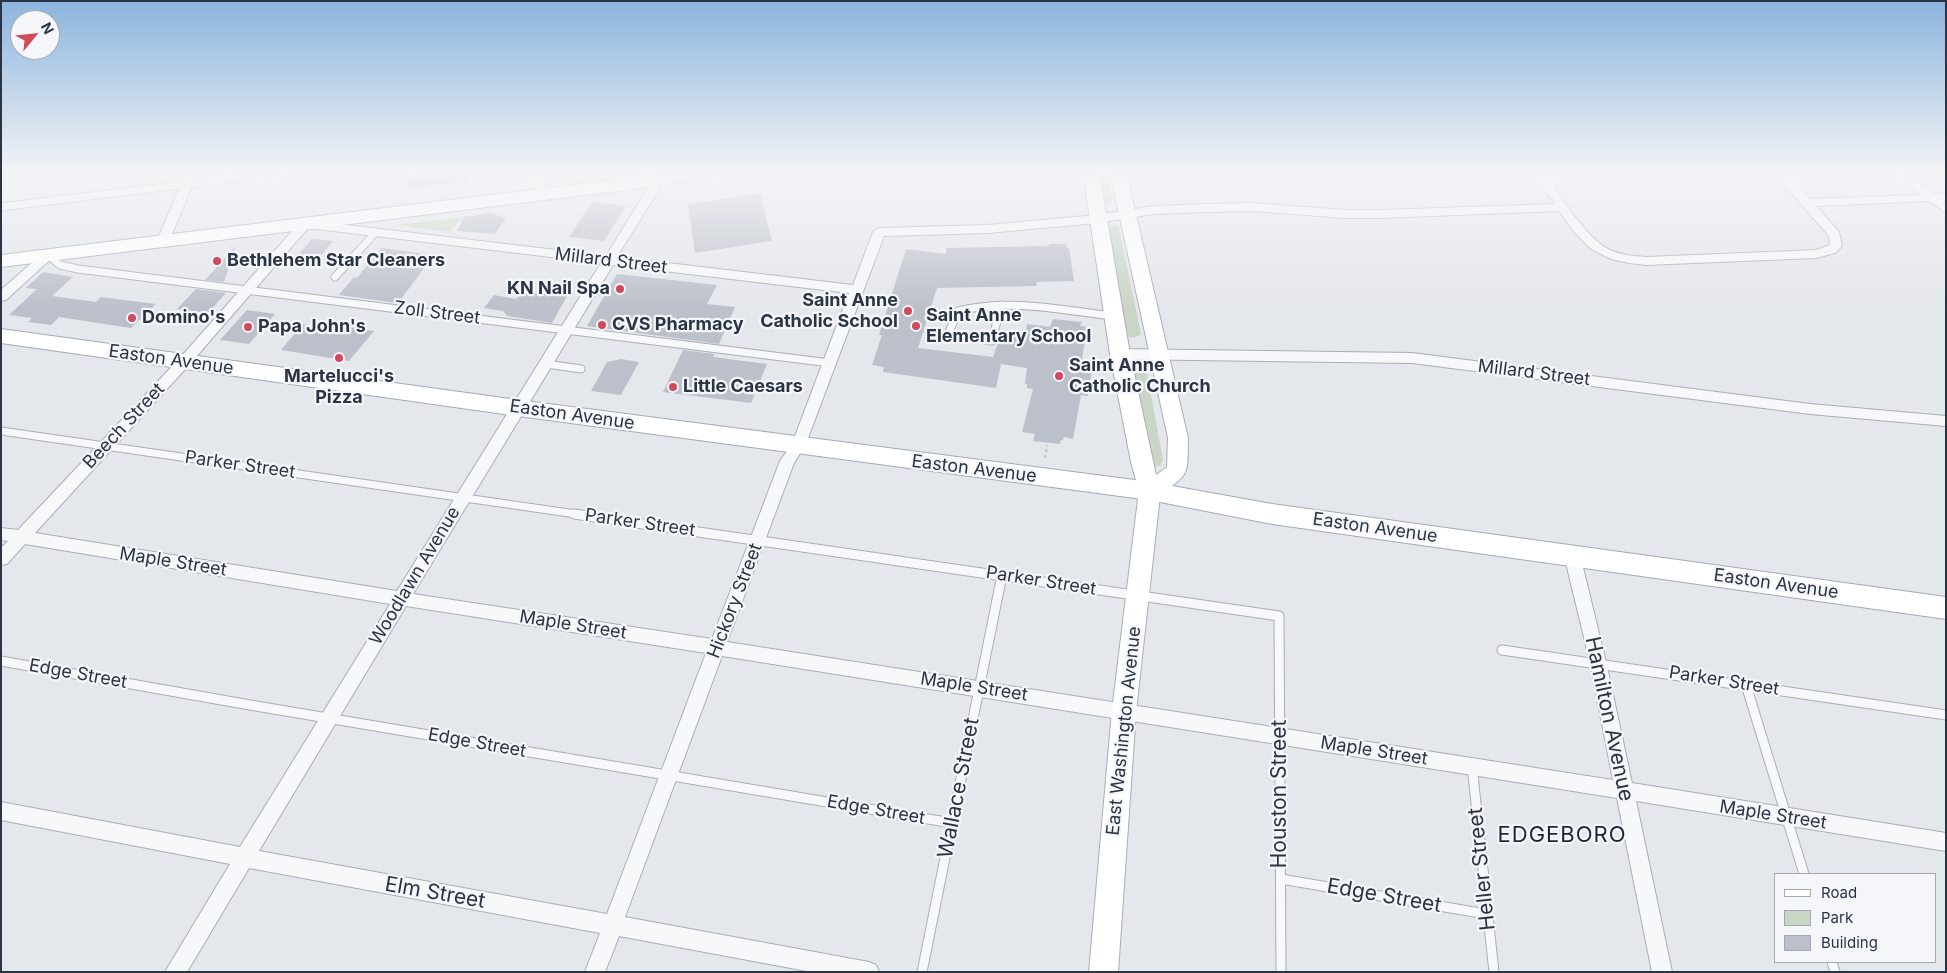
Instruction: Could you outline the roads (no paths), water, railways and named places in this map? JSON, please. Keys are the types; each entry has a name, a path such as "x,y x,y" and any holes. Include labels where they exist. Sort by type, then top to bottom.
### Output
{"main road":[{"path":"1,261 357,217"},
{"name":"Easton Avenue","path":"1,336 518,408 1150,492 1272,514 1946,608"}],"street":[{"path":"163,241 173,217"},
{"name":"Woodlawn Avenue","path":"175,972 462,497 636,217"},
{"path":"1097,219 1109,217"},
{"path":"1128,217 1178,438 1177,471 1150,492"},
{"path":"1569,217 1581,234 1594,247 1614,257 1646,262 1816,254 1831,250 1836,246 1835,235 1820,217"},
{"name":"Hickory Street","path":"595,972 787,461 798,446 858,290 878,232 988,229 1097,219"},
{"name":"East Washington Avenue","path":"1097,219 1120,354 1141,462 1150,492 1124,711 1103,972"},
{"name":"Millard Street","path":"305,224 858,290"},
{"name":"Beech Street","path":"1,559 184,362 305,224"},
{"path":"1,297 48,255"},
{"name":"Millard Street","path":"1120,354 1412,358 1810,409 1946,421"},
{"name":"Maple Street","path":"1,534 1946,842"},
{"name":"Hamilton Avenue","path":"1572,555 1598,662 1662,972"},
{"name":"Elm Street","path":"1,811 244,858 869,972"}],"lane":[{"path":"335,277 375,233"},
{"name":"Zoll Street","path":"48,255 60,265 78,269 830,363"},
{"path":"1001,305 992,341 948,334 958,311 977,305 1001,305 1017,305 1114,316"},
{"path":"546,364 580,369"},
{"name":"Parker Street","path":"1,431 759,539 1280,616"},
{"name":"Wallace Street","path":"922,972 1002,575"},
{"name":"Houston Street","path":"1280,616 1280,972"},
{"name":"Parker Street","path":"1502,650 1598,662 1946,715"},
{"name":"Edge Street","path":"1,661 952,823"},
{"path":"1746,685 1804,873"},
{"name":"Heller Street","path":"1472,766 1486,914 1494,972"},
{"name":"Edge Street","path":"1281,879 1486,914"}],"place":[{"name":"Bethlehem Star Cleaners","path":"217,261"},
{"name":"KN Nail Spa","path":"620,289"},
{"name":"Saint Anne Catholic School","path":"908,311"},
{"name":"Domino's","path":"132,318"},
{"name":"CVS Pharmacy","path":"602,325"},
{"name":"Saint Anne Elementary School","path":"916,326"},
{"name":"Papa John's","path":"248,327"},
{"name":"Martelucci's Pizza","path":"339,358"},
{"name":"Saint Anne Catholic Church","path":"1059,376"},
{"name":"Little Caesars","path":"673,387"}],"district":[{"name":"EDGEBORO","path":"1562,835"}]}
